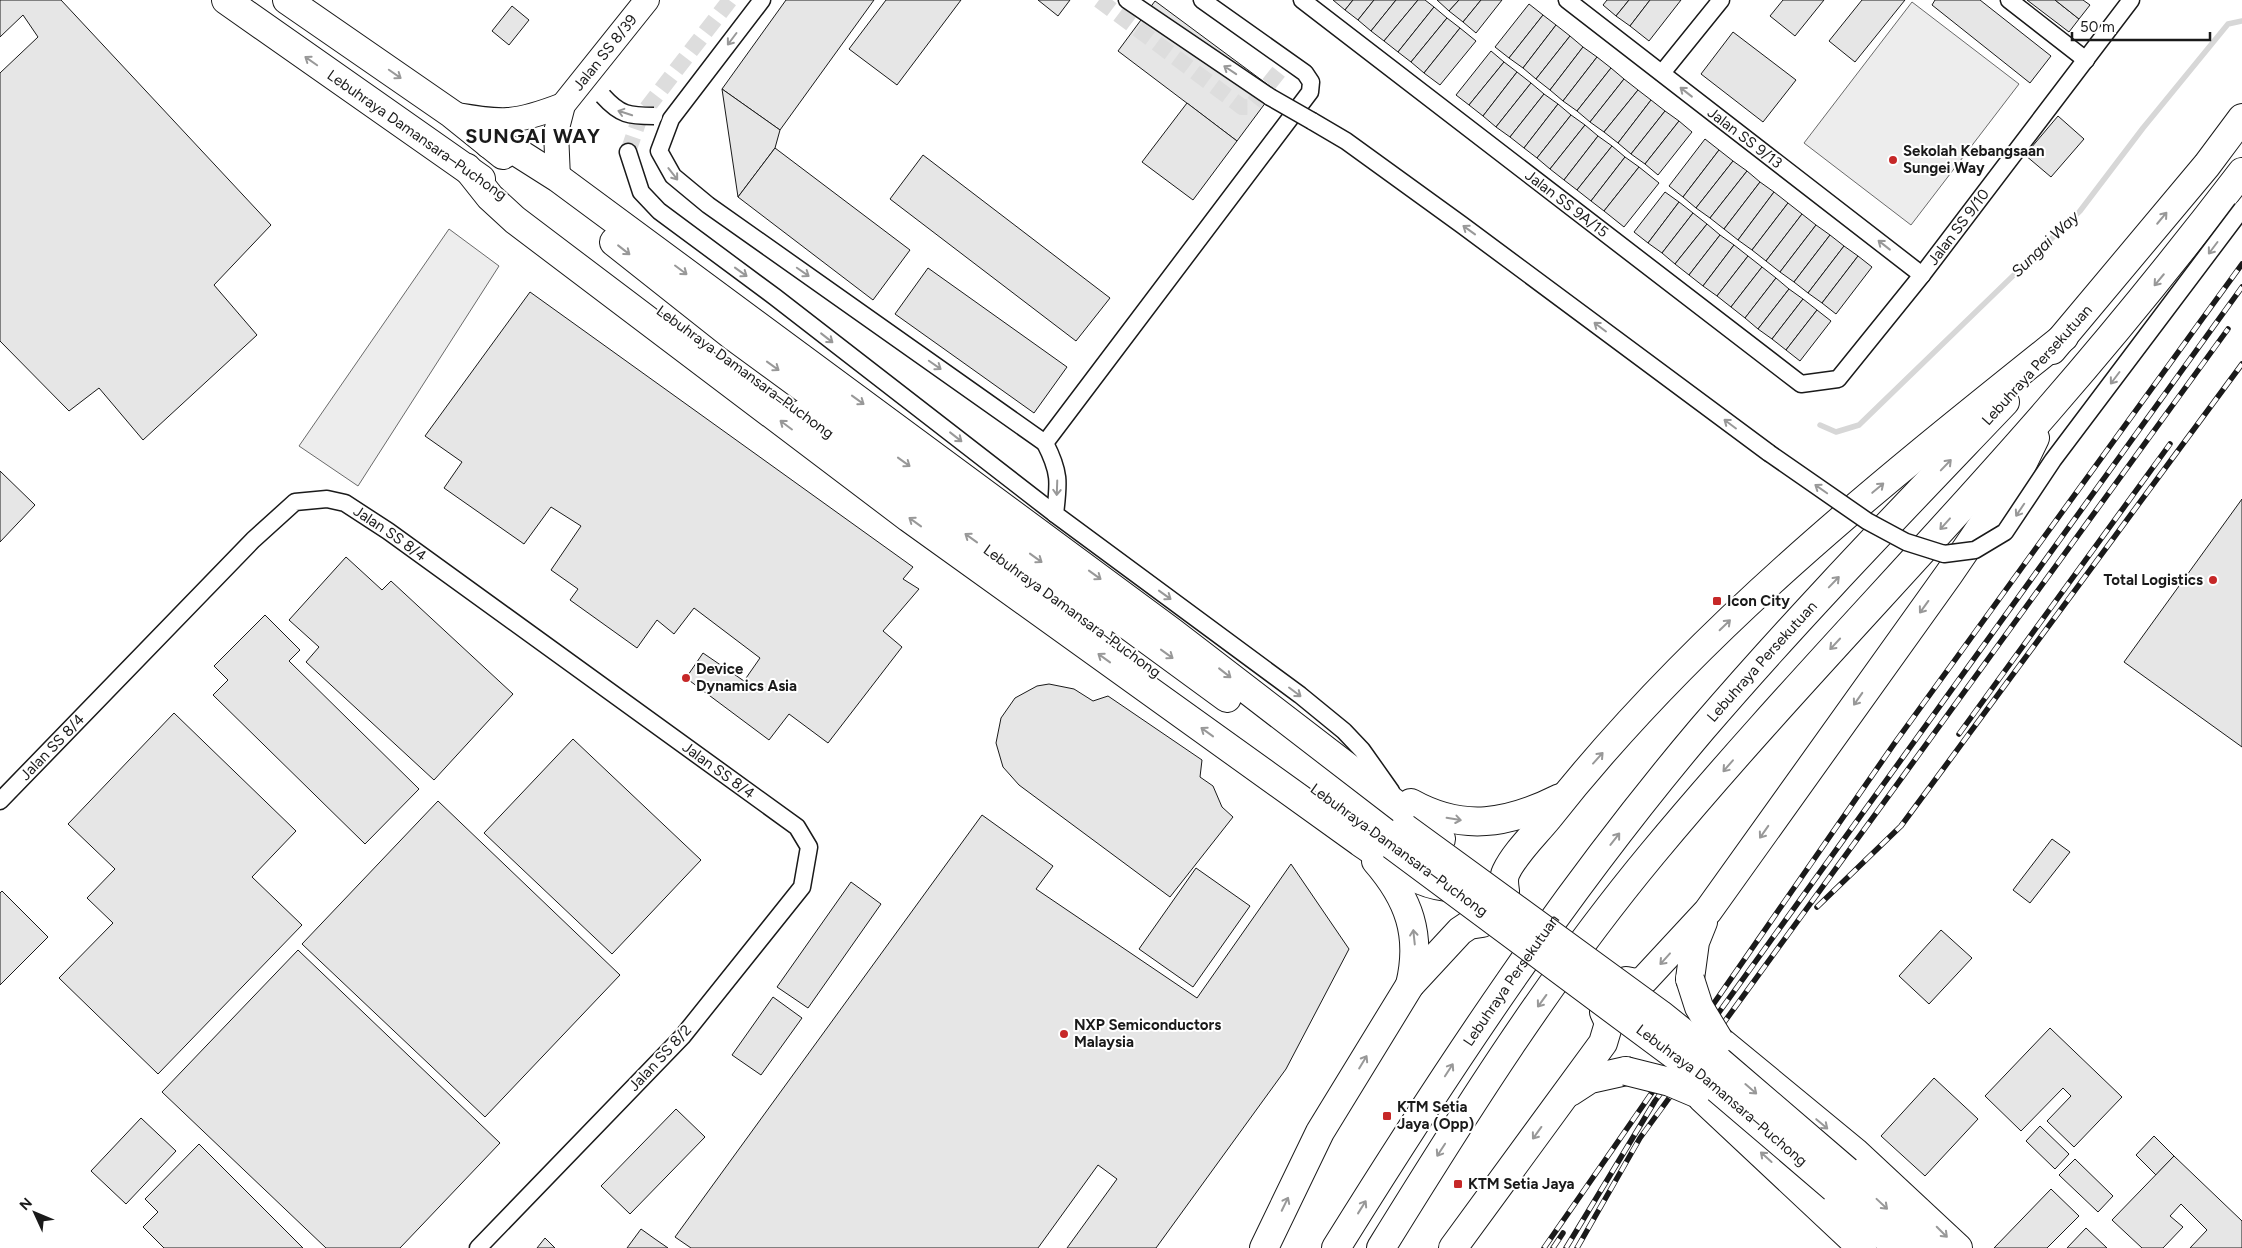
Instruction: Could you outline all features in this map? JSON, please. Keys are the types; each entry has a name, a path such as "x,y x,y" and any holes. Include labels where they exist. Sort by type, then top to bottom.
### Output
{"highway":[{"name":"Lebuhraya Damansara–Puchong","path":"226,0 467,168 728,346 1660,1014 1720,1062 1847,1171 1929,1248"},
{"name":"Lebuhraya Damansara–Puchong","path":"287,0 452,114 728,346 1704,1078 1834,1188 1897,1248"},
{"name":"Lebuhraya Persekutuan","path":"1336,1248 1482,1020 1585,877 1695,738 1822,594 2009,398 2064,337 2207,164 2242,118"},
{"path":"489,144 517,152 558,178 1172,632 1452,849 1462,863 1472,887 1471,927 1410,985 1320,1132 1264,1248"},
{"path":"467,168 490,197 515,220 561,256 909,518 1360,842 1405,873 1425,882 1446,887 1472,887 1505,891 1634,989 1659,1003 1668,1005 1724,1044 1855,1152 1958,1248"},
{"path":"1382,1248 1504,1052 1651,856 1806,676 2048,410 2171,266 2242,172"},
{"path":"1505,891 1503,882 1505,872 1566,795 1671,677 1801,552 2064,337"},
{"path":"1604,1012 1634,989 1708,911 2018,473 2048,410"},
{"path":"1348,768 1430,813 1468,821 1490,821 1530,813 1566,795"},
{"path":"1360,842 1384,870 1407,906 1414,929 1416,951 1410,985"},
{"path":"1708,911 1695,942 1690,979 1696,1002 1724,1044"},
{"path":"1453,1248 1603,1043 1608,1033 1609,1023 1604,1012 1471,927"},
{"path":"1634,989 1633,1022 1644,1045 1862,1248"},
{"path":"1566,1094 1590,1079 1626,1071 1670,1082 1699,1096"}],"street":[{"name":"Jalan SS 8/39","path":"558,178 556,132 562,105 647,0"},
{"path":"762,0 672,119 659,150 673,176 708,205 1045,442 1056,464 1059,486 1055,514"},
{"path":"1127,0 1270,97 1346,141 1769,453 1866,521 1906,542 1944,554 1974,550 2005,532 2053,460 2242,209"},
{"path":"1045,442 1310,92 1311,82 1305,74 1202,0"},
{"name":"Jalan SS 9A/15","path":"1302,0 1801,384 1838,379"},
{"name":"Jalan SS 9/13","path":"1567,0 1922,275"},
{"path":"1662,73 1721,0"},
{"path":"2009,0 2086,60"},
{"name":"Jalan SS 9/10","path":"1838,379 1922,275 2131,0"},
{"path":"583,80 603,96 614,109 629,116 654,116 672,119"},
{"name":"Jalan SS 8/39","path":"452,114 490,121 510,122 529,118 562,105"},
{"path":"628,152 641,192 658,211 775,297 1055,514 1300,695 1344,732 1362,750 1391,792"},
{"name":"Jalan SS 8/4","path":"0,801 253,540 295,502 327,499 345,503 388,531 797,826 808,847"},
{"name":"Jalan SS 8/2","path":"478,1248 682,1037 802,887 808,847"}],"shaded area":[{"path":"1912,2 2019,84 1911,225 1804,143"},
{"path":"449,229 499,266 358,486 299,446"}],"building":[{"path":"0,0 61,0 271,225 214,285 257,335 143,440 99,388 69,411 0,341 0,73 38,37 23,15 0,37"},
{"path":"786,0 874,0 780,130 722,89"},
{"path":"886,0 961,0 897,85 849,49"},
{"path":"1038,0 1070,0 1058,16"},
{"path":"1333,0 1353,0 1345,10"},
{"path":"1353,0 1374,0 1358,20 1345,10"},
{"path":"1374,0 1396,0 1371,31 1358,20"},
{"path":"1396,0 1418,0 1384,41 1371,31"},
{"path":"1418,0 1425,0 1434,7 1398,52 1384,41"},
{"path":"1437,0 1459,0 1449,11"},
{"path":"1459,0 1481,0 1463,22 1449,11"},
{"path":"1481,0 1502,0 1476,33 1463,22"},
{"path":"1607,0 1629,0 1616,16 1603,5"},
{"path":"1629,0 1650,0 1630,26 1616,16"},
{"path":"1650,0 1681,0 1649,41 1630,26"},
{"path":"1783,0 1824,0 1795,36 1770,16"},
{"path":"1862,0 1905,0 1855,62 1829,41"},
{"path":"1935,0 1980,0 2051,56 2030,83 1932,5"},
{"path":"2027,0 2055,0 2079,19 2069,32"},
{"path":"2055,0 2083,0 2090,5 2079,19"},
{"path":"1155,1 1275,90 1237,141 1118,51"},
{"path":"1529,4 1543,15 1509,58 1495,47"},
{"path":"512,6 529,20 509,45 492,31"},
{"path":"1434,7 1447,18 1411,62 1398,52"},
{"path":"1543,15 1556,25 1523,68 1509,58"},
{"path":"1447,18 1460,28 1424,73 1411,62"},
{"path":"1556,25 1570,36 1536,79 1523,68"},
{"path":"1460,28 1476,41 1440,85 1424,73"},
{"path":"1733,32 1796,80 1763,122 1701,74"},
{"path":"1570,36 1583,47 1550,90 1536,79"},
{"path":"1583,47 1597,57 1563,101 1550,90"},
{"path":"1491,51 1504,62 1469,105 1456,95"},
{"path":"1597,57 1611,68 1577,111 1563,101"},
{"path":"1504,62 1517,72 1483,116 1469,105"},
{"path":"1611,68 1624,79 1590,122 1577,111"},
{"path":"1517,72 1531,83 1496,127 1483,116"},
{"path":"1624,79 1638,90 1604,132 1590,122"},
{"path":"1531,83 1544,94 1510,137 1496,127"},
{"path":"722,89 780,130 775,148 738,197"},
{"path":"1638,90 1651,100 1618,143 1604,132"},
{"path":"1544,94 1558,104 1524,148 1510,137"},
{"path":"1651,100 1665,111 1631,154 1618,143"},
{"path":"1187,103 1237,141 1193,200 1142,162"},
{"path":"1558,104 1571,115 1537,158 1524,148"},
{"path":"1665,111 1679,121 1645,164 1631,154"},
{"path":"1571,115 1585,125 1550,169 1537,158"},
{"path":"2058,116 2084,139 2051,177 2025,155"},
{"path":"1679,121 1692,132 1658,175 1645,164"},
{"path":"1585,125 1598,136 1564,180 1550,169"},
{"path":"1598,136 1612,146 1577,190 1564,180"},
{"path":"1705,139 1719,150 1683,197 1669,186"},
{"path":"1612,146 1625,157 1591,201 1577,190"},
{"path":"775,148 910,250 873,300 738,197"},
{"path":"1719,150 1733,161 1696,208 1683,197"},
{"path":"923,155 1110,298 1076,341 890,199"},
{"path":"1625,157 1639,167 1604,211 1591,201"},
{"path":"1733,161 1747,171 1710,218 1696,208"},
{"path":"1639,167 1659,183 1624,227 1604,211"},
{"path":"1747,171 1760,182 1724,229 1710,218"},
{"path":"1760,182 1774,192 1738,240 1724,229"},
{"path":"1665,192 1679,202 1648,243 1634,232"},
{"path":"1774,192 1788,203 1752,250 1738,240"},
{"path":"1679,202 1693,213 1662,253 1648,243"},
{"path":"1788,203 1802,214 1766,261 1752,250"},
{"path":"1693,213 1707,224 1675,264 1662,253"},
{"path":"1802,214 1816,225 1780,272 1766,261"},
{"path":"1707,224 1720,235 1689,275 1675,264"},
{"path":"1816,225 1830,235 1794,282 1780,272"},
{"path":"1720,235 1734,245 1703,286 1689,275"},
{"path":"1830,235 1844,246 1808,293 1794,282"},
{"path":"1734,245 1748,256 1717,296 1703,286"},
{"path":"1844,246 1858,256 1822,303 1808,293"},
{"path":"1748,256 1762,267 1731,307 1717,296"},
{"path":"1858,256 1872,267 1836,314 1822,303"},
{"path":"1762,267 1776,278 1745,318 1731,307"},
{"path":"928,268 1067,367 1034,413 895,314"},
{"path":"1776,278 1789,289 1758,329 1745,318"},
{"path":"1789,289 1803,299 1772,339 1758,329"},
{"path":"530,292 913,567 903,579 919,589 883,631 902,647 828,743 789,714 769,740 686,678 703,653 744,681 760,658 694,608 674,634 657,620 637,648 570,600 578,589 551,570 581,526 551,507 524,544 444,488 462,462 425,436"},
{"path":"1803,299 1817,310 1786,350 1772,339"},
{"path":"1817,310 1831,321 1800,361 1786,350"},
{"path":"0,471 35,505 0,542"},
{"name":"Total Logistics","path":"2242,499 2242,747 2124,662"},
{"path":"346,557 382,590 391,581 513,694 434,780 306,662 319,647 289,620"},
{"path":"265,615 300,650 289,661 419,789 365,844 213,695 228,680 214,666"},
{"path":"1049,684 1074,689 1093,701 1108,696 1202,760 1200,777 1213,786 1222,807 1233,817 1170,897 1019,785 1003,767 996,743 1001,718 1015,698 1037,686"},
{"path":"174,713 296,831 252,877 302,925 158,1074 59,978 113,923 87,898 115,869 68,824"},
{"path":"573,739 701,860 612,954 484,833"},
{"path":"438,801 620,975 485,1117 302,944"},
{"name":"NXP Semiconductors Malaysia","path":"982,815 1053,866 1036,889 1197,998 1291,864 1349,949 1286,1069 1156,1248 1067,1248 1117,1179 1098,1165 1038,1248 691,1248 675,1237"},
{"path":"2052,839 2070,852 2030,903 2013,890"},
{"path":"1196,868 1250,906 1193,987 1139,949"},
{"path":"851,882 881,904 808,1008 777,987"},
{"path":"2,891 48,937 0,985 0,893"},
{"path":"1941,930 1972,958 1929,1004 1899,976"},
{"path":"298,950 500,1143 400,1248 326,1248 162,1092"},
{"path":"773,997 802,1018 761,1075 732,1055"},
{"path":"2050,1028 2122,1097 2074,1147 2047,1121 2071,1096 2063,1088 2021,1131 1985,1096"},
{"path":"1934,1078 1978,1119 1925,1176 1881,1136"},
{"path":"676,1109 705,1137 630,1214 601,1186"},
{"path":"141,1118 176,1151 126,1204 91,1171"},
{"path":"2040,1126 2069,1154 2055,1169 2026,1141"},
{"path":"2154,1136 2174,1156 2156,1175 2136,1155"},
{"path":"199,1144 303,1248 164,1248 143,1227 158,1212 145,1199"},
{"path":"2174,1156 2242,1221 2242,1248 2190,1248 2207,1230 2181,1204 2170,1216 2183,1227 2163,1248 2142,1248 2112,1220"},
{"path":"2075,1159 2113,1196 2098,1212 2059,1175"},
{"path":"2051,1189 2079,1216 2047,1248 1994,1248"},
{"path":"2086,1228 2107,1248 2067,1248"},
{"path":"641,1229 655,1239 668,1248 627,1248"},
{"path":"545,1238 555,1248 537,1248"}],"waterway":[{"name":"Sungai Way","path":"1820,425 1836,432 1859,425 2080,211 2143,128 2228,24 2242,21"}],"tunnel":[{"path":"628,152 640,117 730,0"},
{"path":"1099,0 1242,107 1250,107 1253,104 1288,60"}],"railway":[{"path":"1544,1248 1894,744 2242,264"},
{"path":"1566,1248 1655,1101 2242,287"},
{"path":"1577,1248 1640,1138 2228,329"},
{"path":"1817,907 1901,826 2242,364"},
{"path":"1959,734 2170,444"},
{"path":"1553,1248 1563,1233"}],"place":[{"name":"Sekolah Kebangsaan Sungei Way","path":"1893,160"},
{"name":"Total Logistics","path":"2213,580"},
{"name":"Icon City","path":"1717,601"},
{"name":"Device Dynamics Asia","path":"686,678"},
{"name":"NXP Semiconductors Malaysia","path":"1064,1034"},
{"name":"KTM Setia Jaya (Opp)","path":"1387,1116"},
{"name":"KTM Setia Jaya","path":"1458,1184"}],"district":[{"name":"SUNGAI WAY","path":"533,136"}]}
